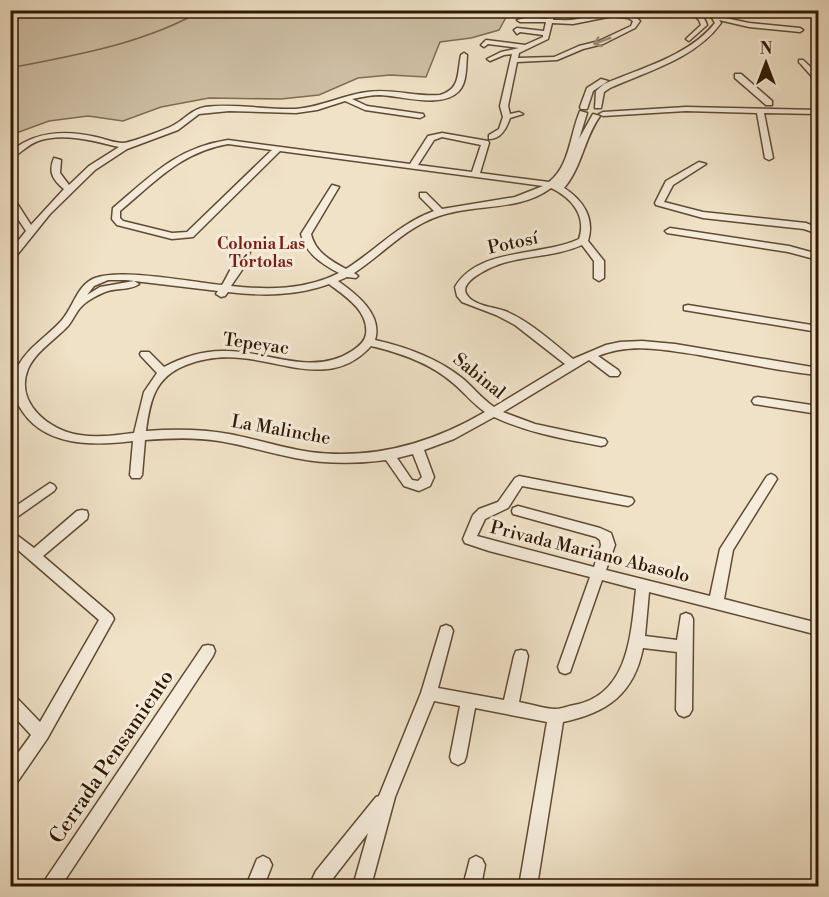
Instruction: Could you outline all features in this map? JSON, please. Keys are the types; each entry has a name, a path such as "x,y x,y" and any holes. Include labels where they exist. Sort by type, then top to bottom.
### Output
{"street":[{"path":"492,137 502,130 507,117 504,106 515,56 527,47 542,41 548,33 551,15 560,10"},
{"path":"692,10 702,19 704,25"},
{"path":"702,10 714,17 749,25"},
{"path":"490,59 503,53 550,61 581,47 601,43 636,24 636,19 625,13 572,22 520,20"},
{"path":"714,17 717,25"},
{"path":"350,274 405,228 422,218 440,212 522,198 555,186 566,165 590,90 599,83 666,54 687,41 704,25 749,25 800,30"},
{"path":"248,245 237,270 223,292 247,298 284,297 312,293 350,274 429,223 445,216 529,202 555,186 574,170 589,123 599,111 600,91 671,58 711,32 717,25"},
{"path":"517,32 518,30 548,33"},
{"path":"484,45 486,42 527,47"},
{"path":"10,258 30,231 98,162 125,146 181,125 192,114 206,109 299,111 318,109 378,92 426,98 445,95 458,88 464,55"},
{"path":"801,61 819,78"},
{"path":"738,76 771,105"},
{"path":"348,100 365,108 420,116"},
{"path":"759,110 771,105 819,107"},
{"path":"584,110 686,109 819,112"},
{"path":"759,110 769,158"},
{"path":"507,117 519,114"},
{"path":"10,157 26,144 52,135 76,134 125,146"},
{"path":"412,166 433,136 442,135 484,141 486,144 475,175"},
{"path":"279,148 190,235 172,236 120,223 116,219 116,210 176,160 192,152 228,142 279,148 555,186 571,196 584,214 587,233 583,241 598,261 599,278"},
{"path":"57,160 53,169 55,174 70,190"},
{"path":"702,164 669,183 659,203 703,215 806,226 819,231"},
{"path":"335,188 306,234 307,242 311,250 350,274"},
{"path":"423,195 440,212"},
{"path":"10,199 30,231"},
{"path":"670,231 789,249 819,257"},
{"name":"Potosí","path":"572,364 533,333 503,314 469,301 462,296 460,290 462,284 476,271 491,263 554,252 583,241"},
{"path":"334,283 370,316 373,326 370,342"},
{"name":"La Malinche","path":"223,292 123,285 104,289 77,305 69,318 27,362 20,375 19,393 25,408 40,423 58,434 78,440 107,441 142,436 205,435 333,458 389,455 417,448 448,436 493,412 572,364 590,355 621,345 664,346 819,372"},
{"path":"688,308 819,329"},
{"name":"Tepeyac","path":"163,373 193,360 226,354 288,366 325,366 341,363 370,342"},
{"name":"Sabinal","path":"370,342 409,352 436,364 493,412 537,428 601,442"},
{"path":"136,475 145,401 163,373 145,354"},
{"path":"590,355 614,373"},
{"path":"758,401 819,411"},
{"path":"389,455 408,483 419,486 426,483 428,477 417,448"},
{"path":"716,603 727,549 771,479"},
{"name":"Privada Mariano Abasolo","path":"628,501 519,481 503,505 484,511 476,519 470,539 819,629"},
{"path":"10,517 50,488"},
{"path":"518,511 600,533 606,537 608,545 565,666"},
{"path":"34,556 82,515"},
{"path":"10,535 107,619 41,734 10,778"},
{"path":"429,693 556,716 579,714 605,702 624,682 638,641 643,585"},
{"path":"684,710 686,619"},
{"path":"362,886 387,797 429,693 446,631"},
{"path":"638,641 684,647"},
{"name":"Cerrada Pensamiento","path":"51,886 208,651"},
{"path":"510,708 521,656"},
{"path":"458,757 468,700"},
{"path":"10,701 41,734"},
{"path":"528,886 556,716"},
{"path":"318,886 322,877 387,797"},
{"path":"255,886 263,865"},
{"path":"472,886 476,865"}],"shaded area":[{"path":"11,10 512,11 509,12 499,30 471,38 440,42 426,77 390,75 358,78 319,95 281,99 209,98 161,107 123,121 88,116 49,121 11,135"}],"waterway":[{"path":"10,68 85,53 133,40 157,32 203,10"}],"district":[{"name":"Colonia Las Tórtolas","path":"261,253"}]}
